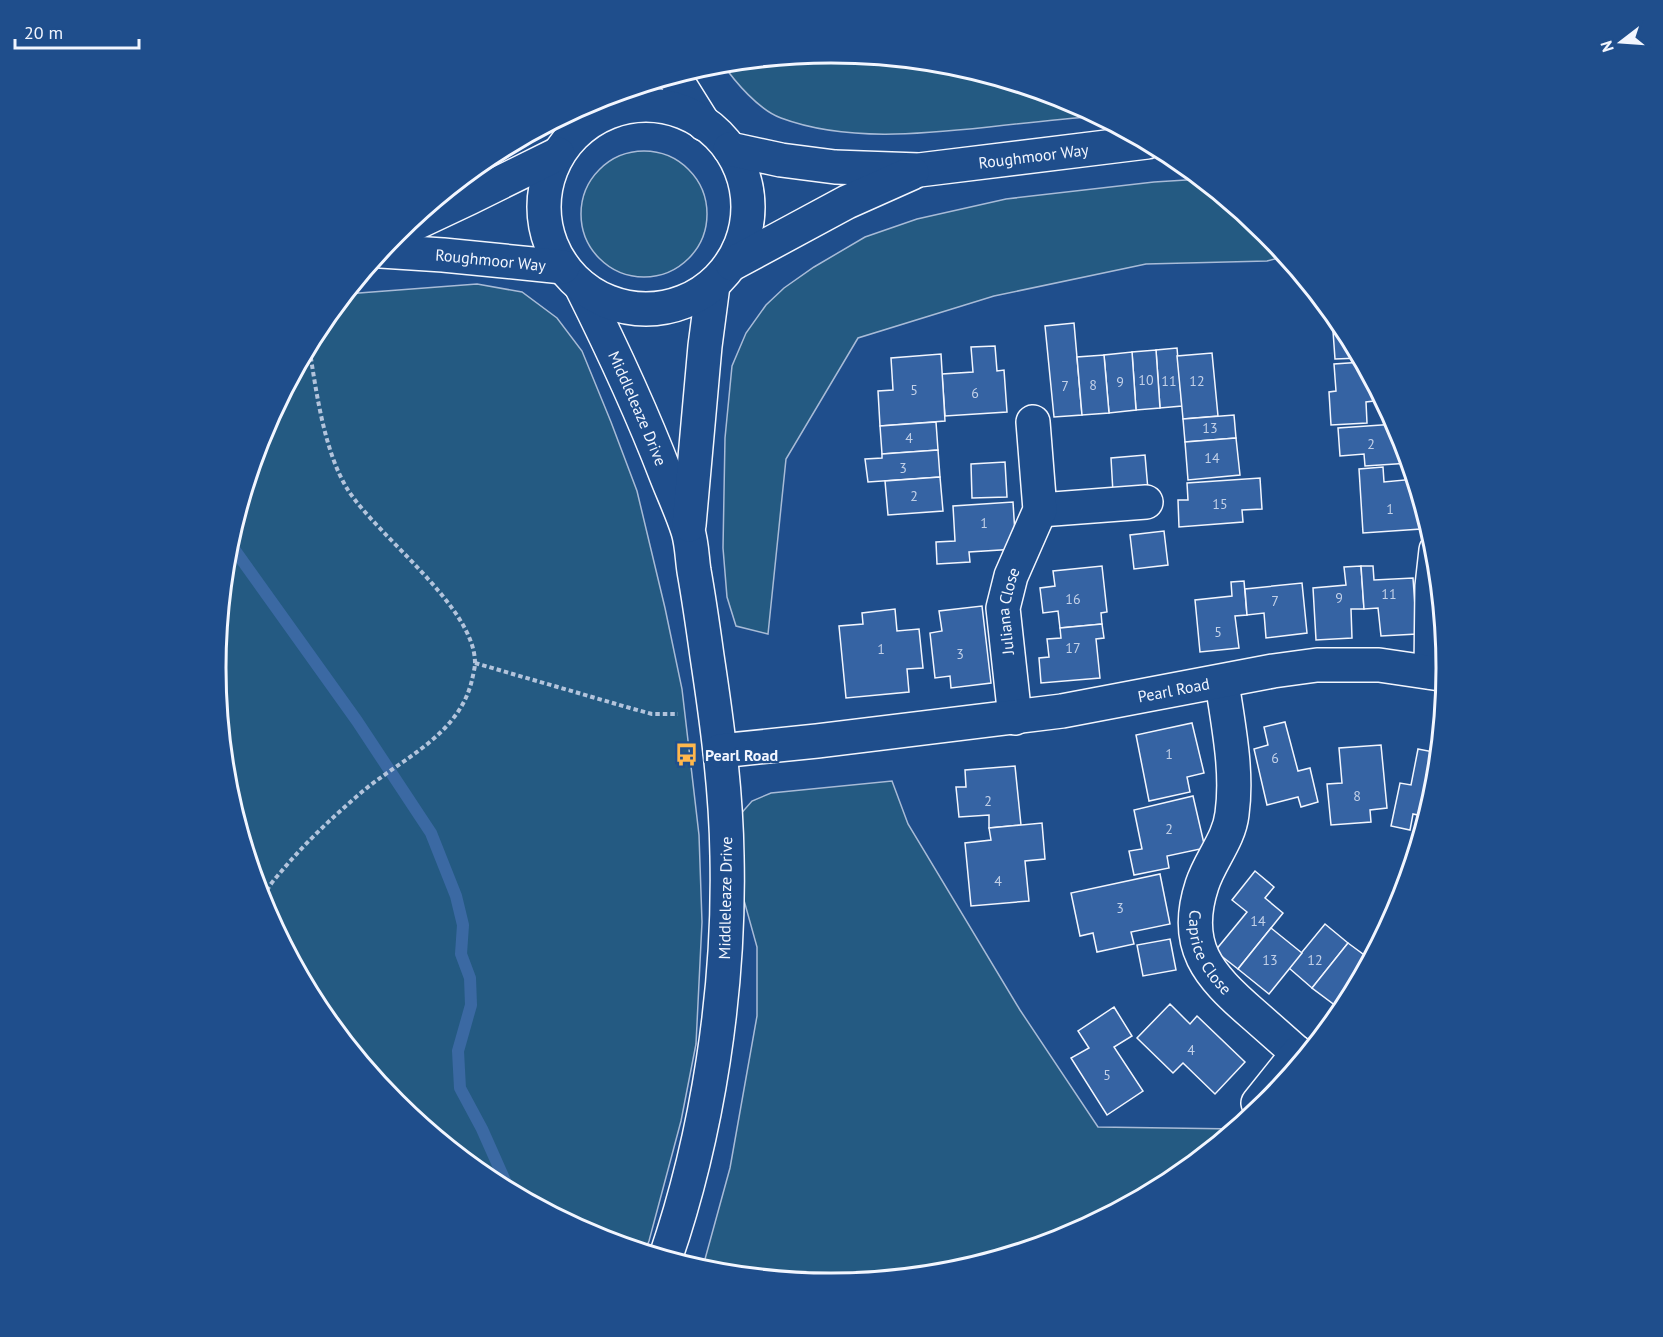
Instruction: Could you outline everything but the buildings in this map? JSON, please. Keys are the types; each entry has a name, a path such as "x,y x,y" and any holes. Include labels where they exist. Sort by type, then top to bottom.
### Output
{"street":[{"path":"678,83 704,124"},
{"name":"Roughmoor Way","path":"722,275 744,238 748,210 745,182 734,155 717,133 694,116 667,107 639,105 583,117 558,154 546,184 544,217 552,249 572,276 595,297 626,308 658,310 689,301 722,275 847,202 919,170"},
{"name":"Roughmoor Way","path":"729,149 824,166 919,170 1133,144"},
{"name":"Roughmoor Way","path":"427,218 558,154"},
{"name":"Roughmoor Way","path":"392,252 443,255 572,276"},
{"name":"Middleleaze Drive","path":"688,533 703,369 722,275"},
{"name":"Middleleaze Drive","path":"572,276 622,369 688,533 720,751 728,856 720,1004 714,1055 704,1108 691,1167 667,1251"},
{"name":"Juliana Close","path":"1015,718 1003,608 1011,576 1040,510 1033,422"},
{"path":"1040,510 1146,502"},
{"path":"1433,601 1436,639"},
{"name":"Pearl Road","path":"720,751 1015,718 1317,665 1379,665 1437,673"},
{"name":"Caprice Close","path":"1222,682 1234,773 1232,815 1227,834 1209,868 1196,905 1194,923 1196,937 1203,958 1218,981 1298,1054"}],"path":[{"path":"267,888 320,828 365,790 441,733 457,715 469,690 476,663 471,638 454,611 365,513 348,491 336,469 319,405 311,359"},
{"path":"476,663 652,714 674,715 715,709"}],"shaded area":[{"path":"792,64 871,64 911,68 950,75 1026,95 1082,118 911,134 831,131 806,126 773,114 748,95 729,72"},
{"path":"644,151 668,156 688,170 702,190 707,214 702,238 688,258 668,272 644,277 620,272 600,258 586,238 581,214 586,190 600,170 620,156"},
{"path":"1189,180 1231,213 1277,258 1267,261 1146,264 994,296 858,338 786,459 768,634 736,626 727,597 723,548 725,438 732,366 746,333 766,305 784,288 814,267 865,237 917,219 1006,199"},
{"path":"477,284 522,292 557,318 582,351 637,491 682,689 699,835 702,922 696,1044 681,1121 647,1245 600,1228 529,1193 463,1149 403,1097 376,1068 328,1005 288,936 258,863 238,787 227,708 227,629 231,589 247,512 272,437 307,366 356,293"},
{"path":"892,781 908,824 1020,1010 1098,1127 1225,1129 1168,1172 1099,1212 1026,1242 988,1253 911,1269 832,1274 752,1269 705,1260 730,1168 757,1016 757,947 735,868 738,817 752,801 771,793"}],"waterway":[{"path":"237,554 357,721 431,833 456,896 463,925 461,954 470,978 471,1005 458,1051 460,1088 482,1129 503,1177"}],"place":[{"name":"Pearl Road","path":"687,755"}]}
